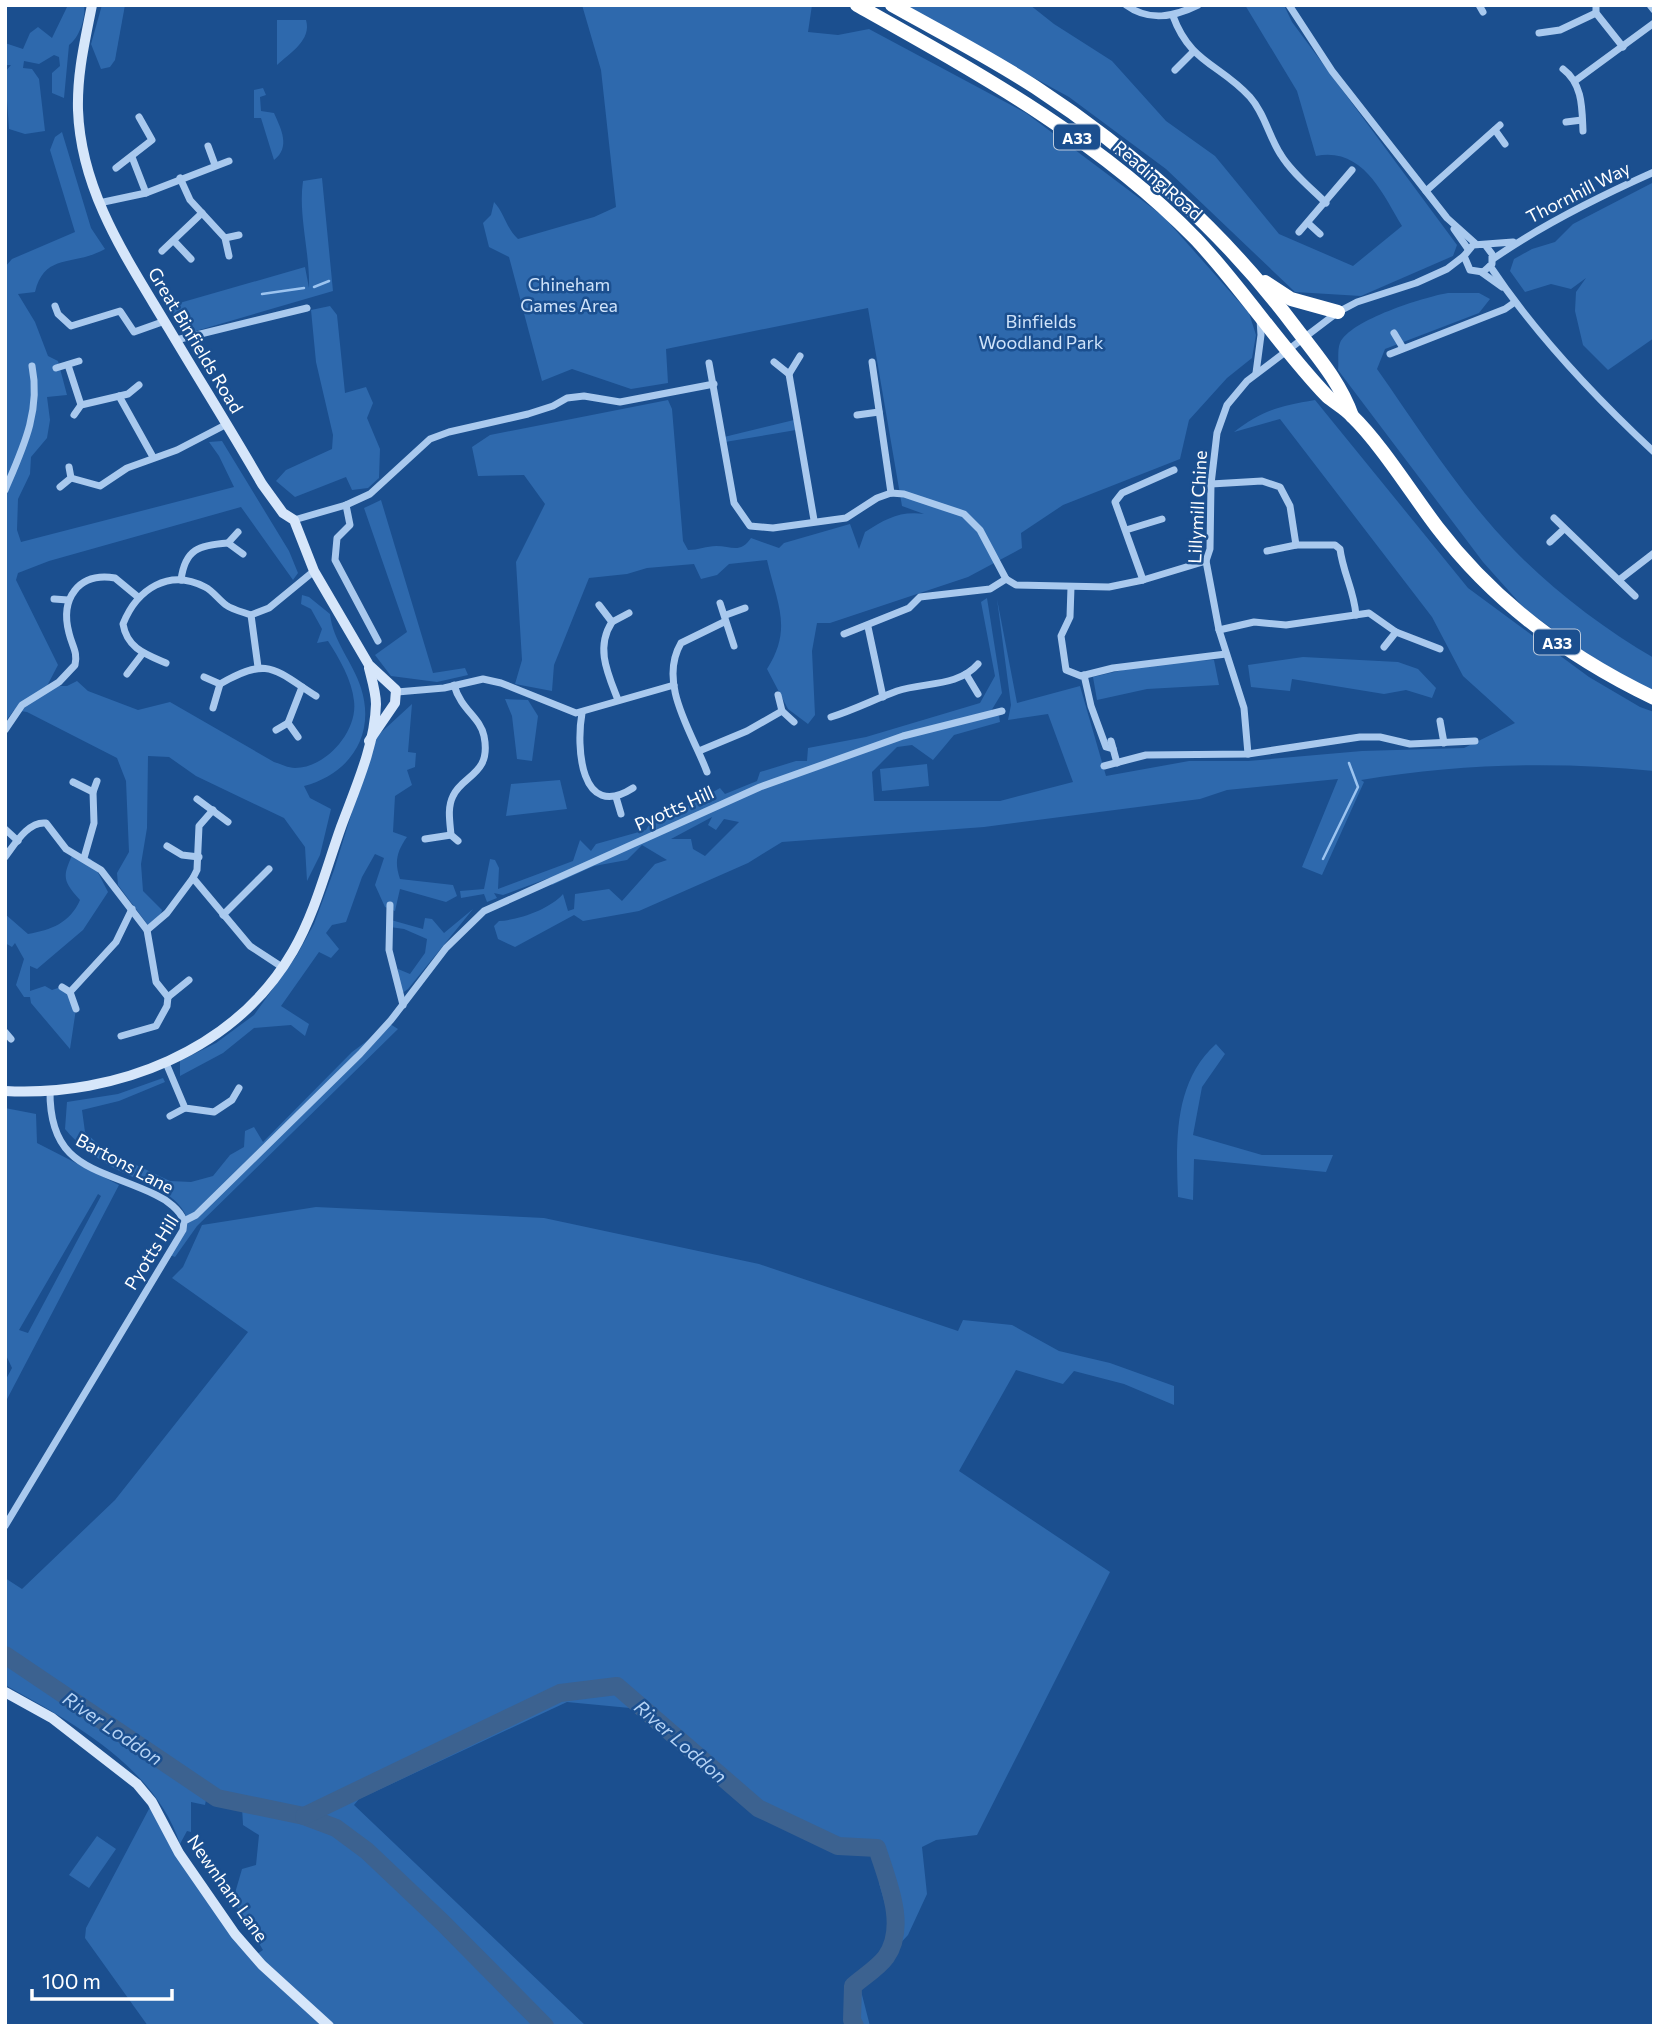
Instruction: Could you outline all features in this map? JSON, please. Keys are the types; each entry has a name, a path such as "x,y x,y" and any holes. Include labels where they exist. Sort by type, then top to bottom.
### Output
{"highway":[{"name":"Reading Road","path":"857,5 1034,107 1104,157 1195,238 1326,394 1352,415 1472,570 1513,610 1589,664 1654,698"},
{"name":"Reading Road","path":"892,5 1014,74 1100,133 1176,197 1239,261 1303,338 1343,390 1352,415"},
{"path":"1239,261 1285,296 1338,312"},
{"path":"1239,261 1251,288 1287,335 1288,350"}],"street":[{"name":"Great Binfields Road","path":"92,5 82,44 78,110 85,160 99,203 121,248 262,484 283,513 293,520 314,571 369,665 394,695 369,741"},
{"path":"1126,5 1145,15 1173,16 1198,5"},
{"path":"1289,5 1332,71 1451,222 1476,244 1486,246 1503,288 1611,412 1654,453"},
{"path":"1650,5 1654,10"},
{"path":"1539,33 1560,30 1596,9 1623,47"},
{"path":"1173,16 1180,35 1192,53 1231,79 1250,97 1281,156 1326,203"},
{"path":"1575,81 1654,23"},
{"path":"1175,70 1192,53"},
{"path":"1563,69 1575,81 1583,131"},
{"path":"117,167 152,140 139,117"},
{"path":"1566,122 1583,120"},
{"path":"1426,191 1498,128 1505,144"},
{"path":"208,146 215,165"},
{"path":"132,157 146,192"},
{"path":"99,203 146,192 229,161"},
{"path":"1299,232 1352,170"},
{"name":"Thornhill Way","path":"1491,263 1518,241 1607,193 1654,172"},
{"path":"180,178 190,200 225,238 229,256"},
{"path":"162,251 202,213"},
{"path":"1308,222 1320,234"},
{"path":"1451,222 1466,253 1466,265 1503,288"},
{"path":"225,238 239,235"},
{"path":"174,241 191,259"},
{"name":"Thornhill Way","path":"1486,246 1518,241"},
{"path":"1288,350 1338,312 1357,302 1416,283 1447,268 1476,244"},
{"path":"1447,268 1477,272 1491,263"},
{"path":"1390,354 1505,309 1515,302"},
{"path":"55,306 58,314 71,326 120,311 134,332 165,321"},
{"path":"176,340 307,308"},
{"path":"1256,373 1261,335 1260,314"},
{"path":"1394,333 1403,348"},
{"name":"Lillymill Chine","path":"1248,754 1244,708 1219,631 1206,561 1210,549 1211,484 1217,433 1236,390 1288,350"},
{"path":"800,356 789,374 814,520"},
{"path":"56,368 79,361"},
{"path":"774,362 789,374"},
{"path":"872,362 891,493"},
{"path":"709,363 730,485 741,517 750,526 761,529 814,520 846,518 891,493 964,514 980,530 1006,579 1016,585 1109,587 1206,561"},
{"path":"68,365 81,405"},
{"path":"5,490 31,427 37,390 32,366"},
{"path":"293,520 346,505 370,494 430,439 449,432 528,414 554,406 567,398 584,396 620,402 714,384"},
{"path":"75,415 81,405 119,396 139,385"},
{"path":"119,396 153,457"},
{"path":"857,415 879,412"},
{"path":"71,478 100,486 127,468 177,450 227,424"},
{"path":"69,467 71,478"},
{"path":"1143,580 1115,502 1122,493 1174,470"},
{"path":"60,487 71,478"},
{"path":"1211,484 1262,481 1280,487 1290,506 1296,545"},
{"path":"346,505 350,525 337,538 335,561 377,641"},
{"path":"1553,518 1635,596"},
{"path":"1126,530 1162,519"},
{"path":"1550,542 1564,529"},
{"path":"228,543 238,532"},
{"path":"181,580 187,555 202,545 228,543 243,554"},
{"path":"1267,551 1296,545 1328,543 1340,548 1343,572 1354,592 1356,615"},
{"path":"1619,580 1654,553"},
{"path":"166,663 142,653 130,643 123,624 138,597 161,582 181,580 205,587 226,605 251,615 269,608 314,571"},
{"path":"5,730 22,705 59,682 72,670 77,659 68,626 68,600 82,582 103,576 115,578 138,597"},
{"path":"844,634 868,627 885,615 909,608 920,597 990,589 1006,579"},
{"path":"1070,587 1070,617 1061,636 1066,670 1084,675 1150,663 1226,654"},
{"path":"54,599 68,600"},
{"path":"720,603 734,646"},
{"path":"599,606 612,622"},
{"path":"707,772 684,720 674,685 676,651 681,643 745,608"},
{"path":"618,700 603,656 606,636 612,622 629,613"},
{"path":"1219,631 1254,622 1286,625 1369,613 1396,632 1440,649"},
{"path":"251,615 258,667"},
{"path":"868,627 883,697"},
{"path":"1384,647 1396,632"},
{"path":"127,674 142,653"},
{"path":"831,717 883,697 966,674 978,664"},
{"name":"Great Binfields Road","path":"5,1091 89,1086 166,1063 208,1042 258,998 301,937 317,900 369,741 376,697 369,665"},
{"path":"204,677 220,684 258,667 268,667 316,696"},
{"path":"966,674 978,694"},
{"path":"1084,675 1091,706 1106,747 1112,745 1117,763"},
{"path":"394,695 381,686 376,697 386,707 394,695 471,680 501,683 564,710 582,713 674,685"},
{"path":"213,708 220,684"},
{"path":"451,835 452,798 457,789 473,777 485,755 481,726 463,709 454,685"},
{"path":"276,730 288,723 302,687"},
{"path":"778,695 782,711 794,722"},
{"path":"699,751 747,731 782,711"},
{"name":"Pyotts Hill","path":"5,1526 183,1230 184,1221 195,1215 360,1054 403,1005 446,948 472,921 502,901 760,787 903,736 1002,711"},
{"path":"582,713 579,743 585,778 597,791 616,797 633,788"},
{"path":"1440,721 1444,743"},
{"path":"288,723 298,737"},
{"path":"1104,766 1146,755 1248,754 1360,737 1380,737 1410,744 1475,741"},
{"path":"84,858 94,823 93,792 97,781"},
{"path":"73,782 93,792"},
{"path":"616,797 621,814"},
{"path":"197,799 228,822"},
{"path":"147,930 167,913 193,878 199,857 200,826 213,810"},
{"path":"5,857 18,841 41,822 46,823 66,849 101,870 147,930 156,982 168,997"},
{"path":"5,829 18,841"},
{"path":"425,839 451,835 458,841"},
{"path":"167,846 182,855 199,857"},
{"path":"223,915 269,869"},
{"path":"193,878 250,946 282,967"},
{"path":"390,905 389,950 403,1005"},
{"path":"70,992 116,942 132,909"},
{"path":"121,1036 156,1027 167,1006 168,997 189,980"},
{"path":"62,987 70,992 76,1009"},
{"path":"5,1032 11,1039"},
{"path":"166,1063 185,1108"},
{"path":"170,1116 185,1108 214,1112 232,1100 239,1088"},
{"name":"Bartons Lane","path":"50,1090 52,1126 63,1148 96,1168 162,1198 184,1221"},
{"name":"Newnham Lane","path":"5,1692 52,1718 136,1784 152,1802 179,1853 235,1934 262,1965 330,2026"}],"green space":[{"path":"68,5 84,5 84,10 79,33 69,45 64,98 52,93 52,73 60,66 59,57 54,55 39,64 24,61 23,68 32,69 39,79 45,131 25,134 9,129 5,72 11,65 5,65 5,43 23,49 30,33 38,27 52,38"},
{"path":"102,5 125,5 115,60 110,67 101,69 91,44"},
{"name":"Binfields Woodland Park","path":"582,5 812,5 808,32 838,35 869,29 1026,113 1163,216 1249,313 1256,335 1252,358 1227,378 1189,420 1180,459 1063,505 1021,533 1022,548 968,577 830,623 817,623 812,651 815,715 808,724 788,709 767,669 775,654 781,628 778,603 767,560 729,564 717,575 701,579 694,564 647,568 627,574 589,578 554,665 552,691 515,684 522,660 516,562 545,504 524,475 478,476 472,447 490,435 668,400 672,409 683,541 688,550 716,546 739,548 751,538 779,548 784,543 850,524 859,549 865,532 880,523 900,515 924,514 902,506 868,308 666,349 668,383 631,389 572,369 542,381 509,257 489,247 483,223 491,215 494,202 518,239 594,217 616,207 601,70"},
{"path":"901,5 1030,5 1054,24 1112,61 1166,121 1215,156 1279,234 1353,266 1402,226 1378,187 1359,165 1332,155 1316,156 1297,91 1245,5 1284,5 1292,22 1457,245 1453,256 1361,296 1295,292 1166,169 1069,97"},
{"path":"277,20 306,20 307,27 299,46 277,65"},
{"path":"263,88 266,95 260,97 261,111 274,113 283,138 282,149 274,160 261,118 254,118 254,90"},
{"path":"62,132 91,228 105,249 53,266 40,279 35,292 18,294 35,322 48,356 58,361 67,395 47,397 50,420 47,438 31,457 30,474 18,499 17,530 21,542 234,487 209,442 222,441 289,551 298,573 293,580 241,507 49,561 18,573 16,580 58,665 47,686 67,686 77,681 88,691 138,710 170,702 274,762 292,768 307,766 318,762 338,746 351,724 354,701 348,677 328,641 317,643 322,629 311,609 301,604 302,595 309,597 330,614 335,634 361,688 365,705 362,736 346,762 320,780 304,786 310,798 331,809 320,855 307,881 305,847 284,818 196,776 169,757 148,756 147,828 141,864 143,891 162,910 159,922 148,925 118,885 117,873 129,852 126,781 117,758 27,712 14,710 5,722 5,267 12,259 75,232 50,150 55,137"},
{"path":"322,178 333,291 189,333 183,331 169,306 305,267 309,288 302,207 303,181"},
{"path":"1654,182 1654,338 1608,370 1583,345 1575,311 1576,292 1586,278 1571,289 1551,284 1525,292 1510,271 1514,259 1532,249 1555,242 1573,224"},
{"path":"1448,293 1479,293 1490,299 1479,313 1385,349 1377,369 1476,508 1514,550 1580,608 1654,658 1654,691 1603,666 1525,609 1483,562 1338,370 1340,343 1358,326 1389,311"},
{"path":"330,306 337,315 345,393 366,387 373,403 367,418 380,449 379,478 368,488 352,490 346,477 295,497 276,481 286,470 332,449 333,435 316,362 311,310"},
{"path":"1315,400 1468,588 1589,677 1640,707 1654,712 1654,771 1544,765 1470,767 1361,780 1364,782 1322,875 1302,867 1338,779 1227,790 1200,799 984,827 782,842 748,863 639,911 583,921 574,915 515,947 498,939 494,926 499,921 534,913 563,894 568,911 574,909 575,894 609,889 622,901 655,864 667,860 642,845 627,860 594,866 552,885 549,878 503,895 494,893 497,898 487,902 484,894 461,898 460,891 484,889 490,859 495,860 499,868 498,889 573,861 580,840 591,851 596,844 646,830 652,819 692,804 720,788 725,794 757,781 760,772 796,761 807,761 808,748 866,737 980,703 995,676 981,602 987,598 1002,693 991,711 999,716 1000,722 954,735 933,760 912,745 897,747 872,772 874,801 1000,801 1073,782 1048,714 1008,720 1011,705 997,599 1017,703 1080,686 1106,776 1189,761 1248,761 1362,751 1464,748 1515,723 1463,676 1432,617 1280,419 1234,432 1263,414","holes":["712,817 708,825 716,830 724,819 739,822 705,856 693,849 691,839 671,839"]},
{"path":"794,420 796,430 725,442 724,437"},
{"path":"381,500 433,673 465,668 468,675 437,682 391,676 375,655 407,632 364,508"},
{"path":"1303,657 1398,662 1418,669 1436,688 1432,698 1406,690 1384,694 1292,679 1290,691 1251,687 1248,665"},
{"path":"1214,660 1219,685 1147,689 1097,700 1093,677 1157,662"},
{"path":"505,699 528,700 538,716 532,761 517,759 512,716"},
{"path":"412,704 408,752 416,753 415,767 407,770 412,785 395,796 393,832 407,837 398,857 398,873 400,879 453,885 457,896 446,902 400,889 395,911 385,907 375,885 384,858 375,854 362,877 346,922 332,925 326,933 339,949 331,958 319,952 281,1006 309,1024 305,1036 291,1025 254,1028 223,1053 180,1076 180,1061 216,1043 254,1015 297,955 314,924 334,870 375,738"},
{"path":"927,764 929,786 882,791 880,769"},
{"path":"560,780 567,809 506,816 511,784"},
{"path":"74,851 91,859 108,892 83,930 37,969 30,966 30,991 45,986 52,990 61,987 70,992 76,1009 70,1049 31,1003 30,997 24,997 16,985 24,959 15,943 12,947 5,943 5,914 28,934 52,928 65,920 80,900 66,877"},
{"path":"473,909 408,989 401,994 396,981 398,969 410,974 425,953 427,939 404,929 390,927 391,920 423,929 425,918 432,919 444,933"},
{"path":"390,1024 398,1029 197,1226 175,1257 170,1255 187,1218 182,1208 165,1193 99,1159 65,1129 67,1102 118,1094 163,1078 165,1082 119,1101 82,1110 85,1132 115,1160 134,1164 170,1181 191,1182 213,1176 230,1155 244,1147 245,1131 254,1127 263,1142 352,1052"},
{"path":"1216,1044 1225,1054 1202,1087 1193,1135 1262,1155 1333,1155 1326,1172 1194,1159 1193,1200 1178,1197 1180,1114 1192,1077"},
{"path":"5,1108 36,1114 37,1143 119,1185 5,1403 5,1381 12,1368 5,1353","holes":["98,1194 101,1196 28,1333 19,1330"]},
{"path":"316,1207 544,1218 759,1264 958,1331 963,1320 1012,1325 1059,1351 1110,1363 1174,1386 1174,1405 1124,1384 1074,1371 1063,1384 1016,1370 959,1471 1110,1572 977,1835 936,1840 922,1847 927,1894 908,1935 860,1987 870,2026 849,2026 845,2019 845,1986 877,1958 892,1928 879,1883 879,1853 806,1837 710,1771 630,1708 567,1702 359,1799 354,1805 586,2026 148,2026 85,1938 86,1928 150,1807 254,1956 263,1950 233,1900 242,1869 256,1865 259,1835 243,1825 242,1807 217,1798 206,1800 205,1805 191,1802 191,1832 187,1831 180,1844 168,1817 152,1792 131,1770 83,1731 5,1685 5,1578 22,1589 115,1500 248,1332 172,1278 183,1267 202,1225"},
{"path":"97,1836 116,1849 89,1888 69,1875"}],"waterway":[{"path":"314,287 329,281"},
{"path":"262,294 304,288"},
{"path":"1323,859 1358,787 1349,763"},
{"name":"River Loddon","path":"5,1655 217,1798 304,1816 336,1828 367,1851 442,1922 545,2026"},
{"name":"River Loddon","path":"304,1816 560,1693 617,1686 758,1808 838,1846 877,1848 894,1903 895,1931 886,1957 853,1986 852,2020 855,2026"}],"park label":[{"name":"Chineham Games Area","path":"569,294"}]}
